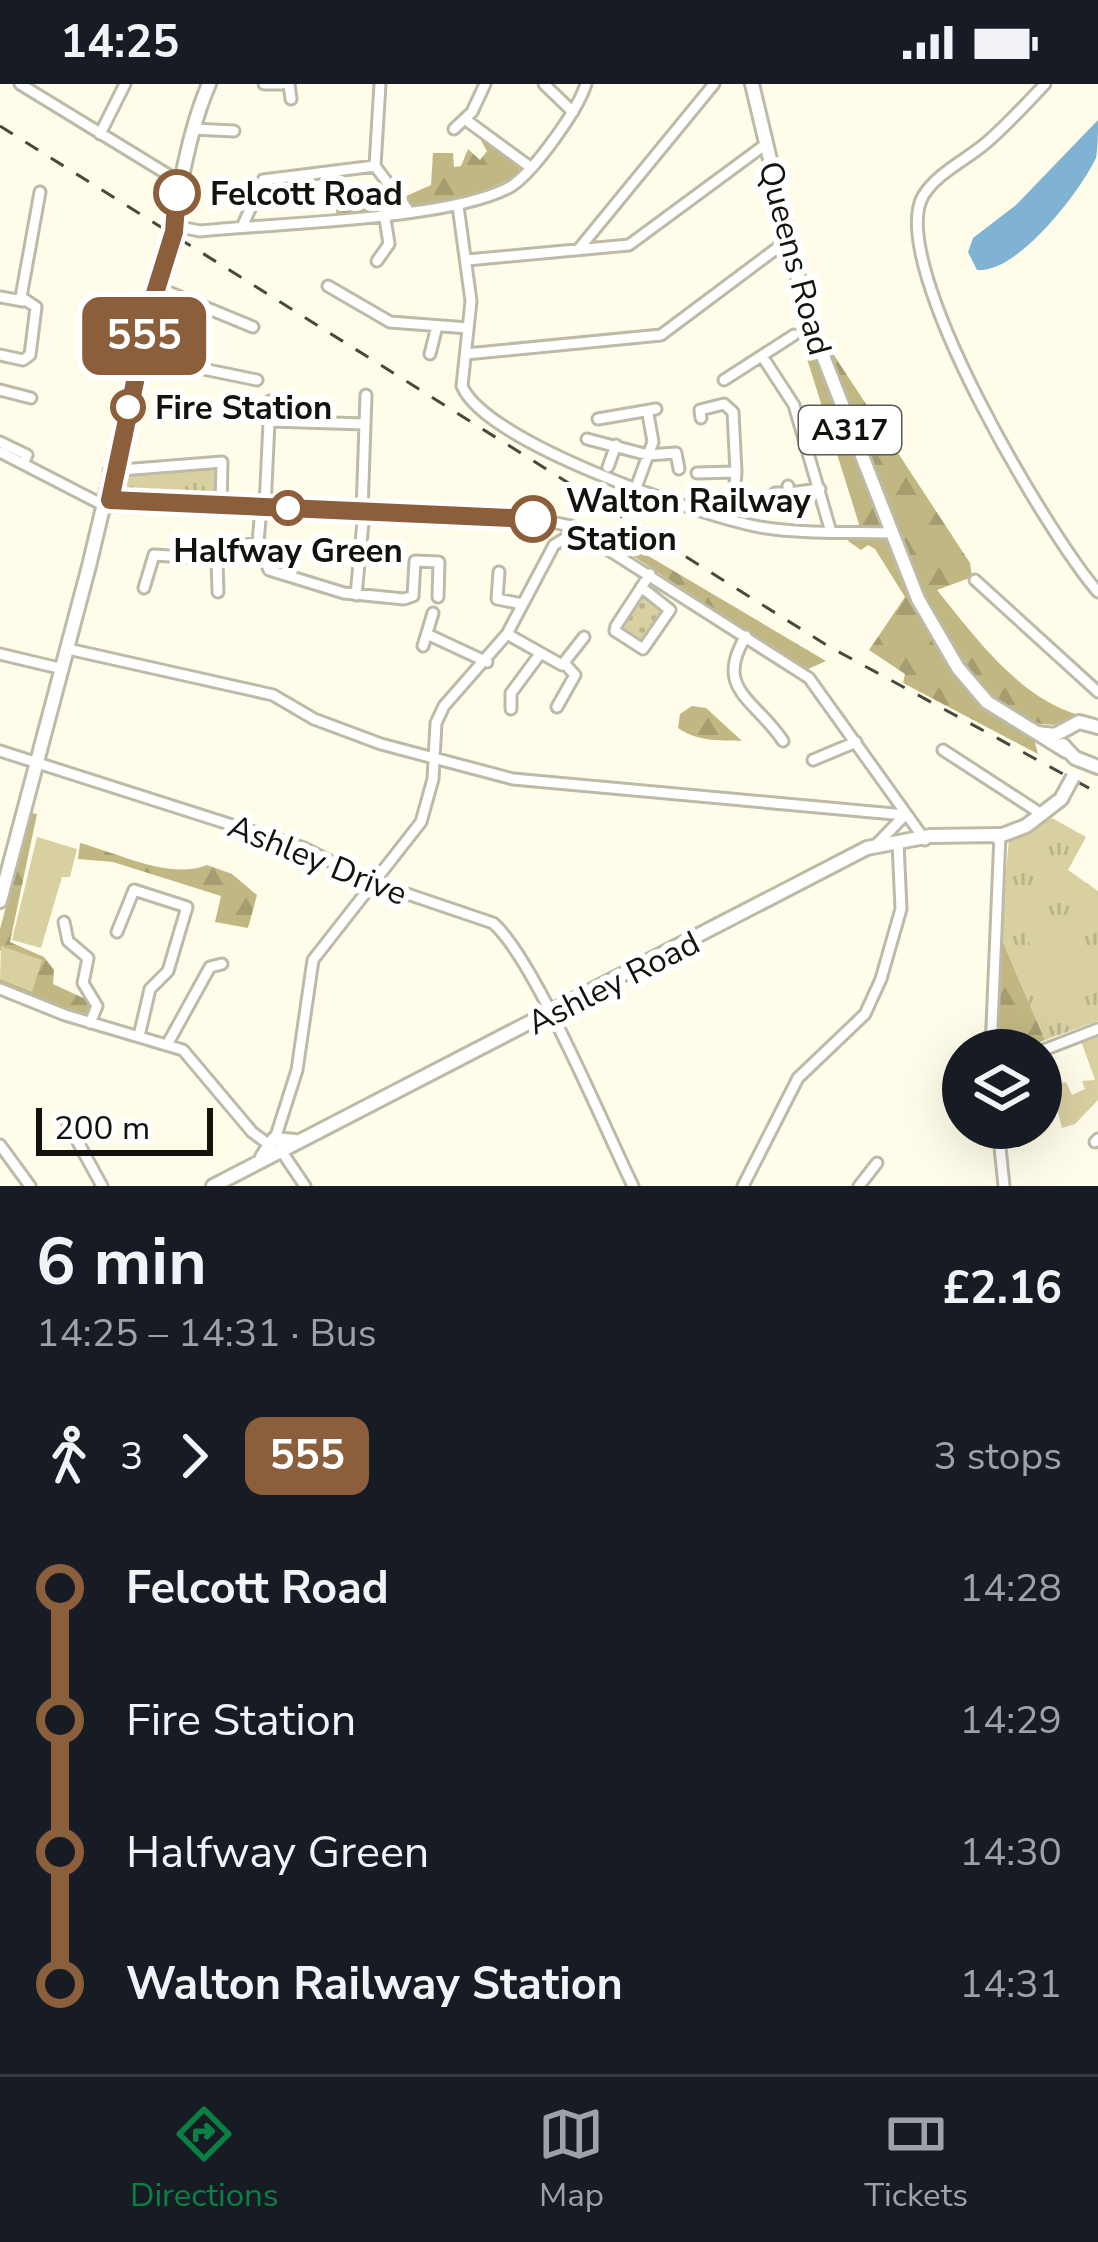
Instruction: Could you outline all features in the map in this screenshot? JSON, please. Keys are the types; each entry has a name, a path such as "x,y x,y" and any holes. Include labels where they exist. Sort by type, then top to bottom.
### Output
{"main road":[{"path":"0,901 6,860 39,760 107,502 156,287 176,226 180,182 209,84"},
{"name":"Queens Road","path":"752,84 816,343 918,598 958,668 999,712 1096,767"},
{"path":"1030,731 1051,736 1079,722 1098,727"},
{"path":"1064,732 1074,775 1096,767"},
{"name":"Ashley Road","path":"276,1145 305,1139 876,845 1000,835 1043,815 1061,799 1074,775"},
{"path":"213,1186 252,1165 276,1145"}],"street":[{"path":"20,84 180,182"},
{"path":"100,134 125,84"},
{"path":"264,84 285,84 291,99"},
{"path":"380,84 375,166 407,209"},
{"path":"454,129 466,120 485,84"},
{"path":"544,84 573,112"},
{"path":"176,226 200,231 458,206 509,187 530,167 573,112 586,84"},
{"path":"578,250 714,84"},
{"path":"1045,84 993,137 936,180 924,195 914,224 937,307 973,394 1098,592"},
{"path":"466,120 530,167"},
{"path":"193,129 234,131"},
{"path":"467,260 636,242 766,144"},
{"path":"242,226 263,180 375,166"},
{"path":"23,301 26,252 40,192"},
{"path":"458,206 467,260 464,391 484,412 567,464 732,519 784,530 890,533"},
{"path":"377,261 389,244 384,212"},
{"path":"591,235 592,249"},
{"path":"466,354 661,335 788,240"},
{"path":"341,294 350,281"},
{"path":"328,286 385,320 468,328"},
{"path":"156,287 253,326"},
{"path":"0,297 37,307 29,355 23,360 0,355"},
{"path":"430,354 437,326"},
{"path":"724,380 794,335"},
{"path":"140,356 257,380"},
{"path":"762,356 794,405 831,532"},
{"path":"0,390 32,398"},
{"path":"356,595 366,395"},
{"path":"270,401 258,543 269,570 356,595 408,599 415,560"},
{"path":"699,409 730,407 743,457 736,472 732,519"},
{"path":"598,419 652,412 652,442 637,485"},
{"path":"270,421 365,424"},
{"path":"587,439 648,454 676,453 690,470 736,472"},
{"path":"0,442 27,455 23,464"},
{"path":"608,466 616,445"},
{"path":"0,469 4,455 107,502 550,520 579,530 809,678 925,839"},
{"path":"113,471 226,464 221,506"},
{"path":"775,493 820,489"},
{"path":"550,520 554,545"},
{"path":"276,1145 297,1070 313,960 369,881 422,822 439,713 507,634 554,545 579,530"},
{"path":"218,592 218,560 230,542 258,543"},
{"path":"144,588 154,555 218,560"},
{"path":"399,558 439,562 438,597"},
{"path":"499,572 497,599 522,604"},
{"path":"641,587 670,610 643,650 615,631 641,587 650,574"},
{"path":"975,580 1098,692"},
{"path":"433,613 426,640 487,662"},
{"path":"507,634 565,664 575,675 557,707"},
{"path":"746,636 731,665 732,680 783,741"},
{"path":"565,664 584,637"},
{"path":"68,649 273,695 333,726 513,779 905,815"},
{"path":"0,654 63,669"},
{"path":"507,703 540,654"},
{"path":"813,760 856,742"},
{"path":"943,750 1043,815"},
{"name":"Ashley Drive","path":"0,751 304,848 369,881 493,923 505,933 633,1186"},
{"path":"876,845 905,815"},
{"path":"992,1029 1000,835"},
{"path":"742,1186 798,1078 865,1014 881,979 901,909 898,843"},
{"path":"117,932 134,890 187,907 168,971 150,989 139,1036"},
{"path":"64,922 68,941 88,958 82,982 97,1006 90,1023"},
{"path":"168,1043 210,967 222,964"},
{"path":"0,989 90,1023 168,1043 198,1061 276,1145 305,1186"},
{"path":"1062,1043 1098,1029"},
{"path":"67,1122 102,1186"},
{"path":"0,1145 30,1186"},
{"path":"1000,1149 1004,1186"},
{"path":"859,1186 877,1163"}],"green space":[{"path":"478,135 520,164 519,175 459,202 336,216 337,198 381,189 404,197 431,185 433,153 453,153 454,167 461,166 468,149 480,160 487,151"},
{"path":"826,343 970,563 972,577 937,590 1018,680 1079,715 1054,725 1030,723 1038,754 903,683 905,674 869,650 905,597 875,549 868,545 861,550 848,541 859,524 803,346"},
{"path":"222,467 217,502 120,493 124,474"},
{"path":"601,528 826,661 806,670 598,533"},
{"path":"641,593 666,607 645,646 617,630"},
{"path":"692,706 706,708 742,741 701,738 678,728 680,714"},
{"path":"31,813 37,814 10,942 44,957 54,970 53,984 92,1002 88,1016 65,1015 0,989 0,979 32,991 0,950 0,929"},
{"path":"1052,818 1086,837 1068,870 1098,891 1098,1021 1062,1034 1062,1029 1040,1029 1000,935 1009,839"},
{"path":"37,837 77,849 70,877 62,877 41,948 12,940"},
{"path":"80,843 161,867 207,865 232,874 257,895 248,928 215,922 221,896 113,862 78,859"},
{"path":"1023,888 1034,931 1060,917 1081,932 1089,973 1073,992 1058,993 1038,975 1015,890"},
{"path":"1000,935 1040,1029 996,1029"},
{"path":"1,946 42,960 32,992 0,979"},
{"path":"1098,1035 1098,1100 1075,1124 1062,1128 1062,1083 1066,1082 1072,1095 1085,1089 1082,1081 1095,1080 1081,1041"}],"water":[{"path":"1098,120 1096,158 1062,209 1010,259 977,270 968,252 973,238 1016,205"}],"railway":[{"path":"0,126 828,646 1098,793"}],"bus line":[{"name":"555","path":"177,193 176,226 151,306 110,500 533,519"}],"place":[{"name":"Felcott Road","path":"177,193"},
{"name":"Fire Station","path":"128,407"},
{"name":"Halfway Green","path":"288,508"},
{"name":"Walton Railway Station","path":"533,519"}]}
